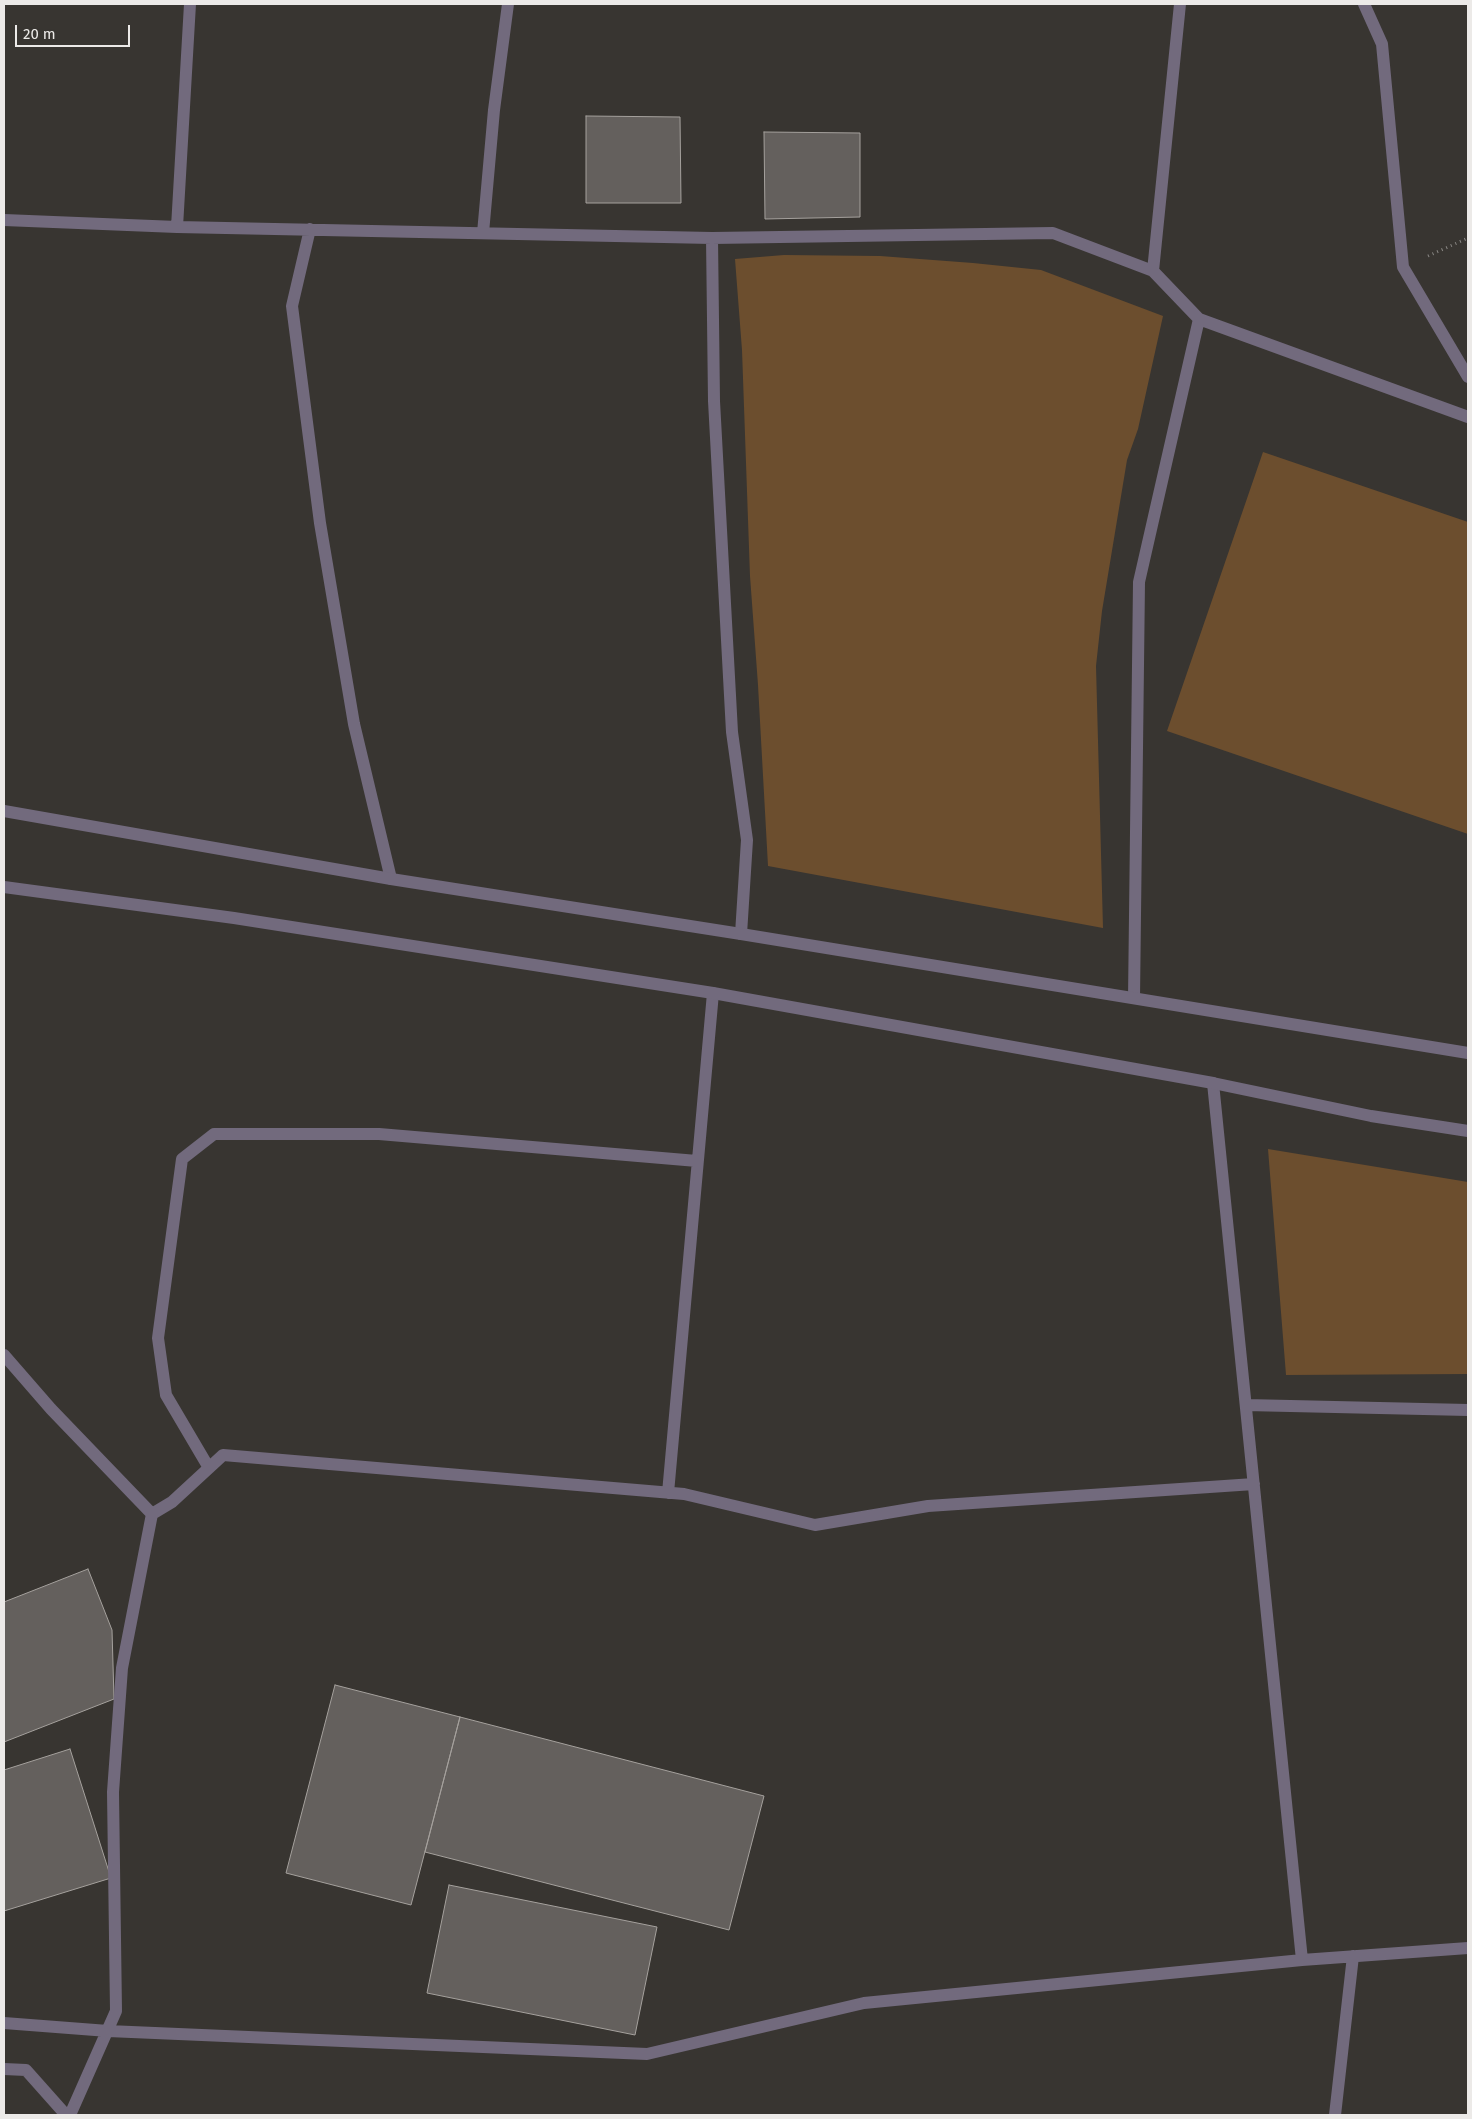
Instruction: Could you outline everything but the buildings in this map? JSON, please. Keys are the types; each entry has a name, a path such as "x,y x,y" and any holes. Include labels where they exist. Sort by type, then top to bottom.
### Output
{"street":[{"path":"177,227 190,4"},
{"path":"483,233 494,110 508,4"},
{"path":"1153,271 1180,4"},
{"path":"1364,4 1382,44 1403,267 1468,377"},
{"path":"4,220 177,227 712,238 1053,233 1153,271 1199,319 1468,417"},
{"path":"310,230 292,306 320,524 354,724 391,879"},
{"path":"712,238 714,401 732,732 747,840 741,934"},
{"path":"1134,998 1139,582 1199,319"},
{"path":"4,811 391,879 741,934 1468,1053"},
{"path":"4,888 234,918 713,993 1213,1083 1371,1116 1468,1131"},
{"path":"668,1493 713,993"},
{"path":"1213,1083 1302,1960"},
{"path":"208,1468 166,1395 158,1338 182,1159 214,1134 379,1134 697,1161"},
{"path":"4,1355 51,1409 152,1514"},
{"path":"1246,1405 1468,1410"},
{"path":"70,2115 116,2011 113,1792 122,1668 152,1514 172,1502 223,1455 684,1494 814,1525 928,1506 1037,1497 1254,1484"},
{"path":"4,2024 108,2031 647,2054 864,2003 1302,1960 1468,1948"},
{"path":"1334,2115 1353,1956"},
{"path":"4,2069 26,2070 66,2115"}],"path":[{"path":"1403,267 1468,238"}],"shaded area":[{"path":"784,255 880,256 1041,270 1163,316 1138,429 1127,460 1102,611 1096,666 1103,928 768,866 750,576 742,350 735,259"},
{"path":"1263,452 1468,522 1468,834 1167,731"},
{"path":"1268,1149 1468,1182 1468,1374 1286,1375"}]}
